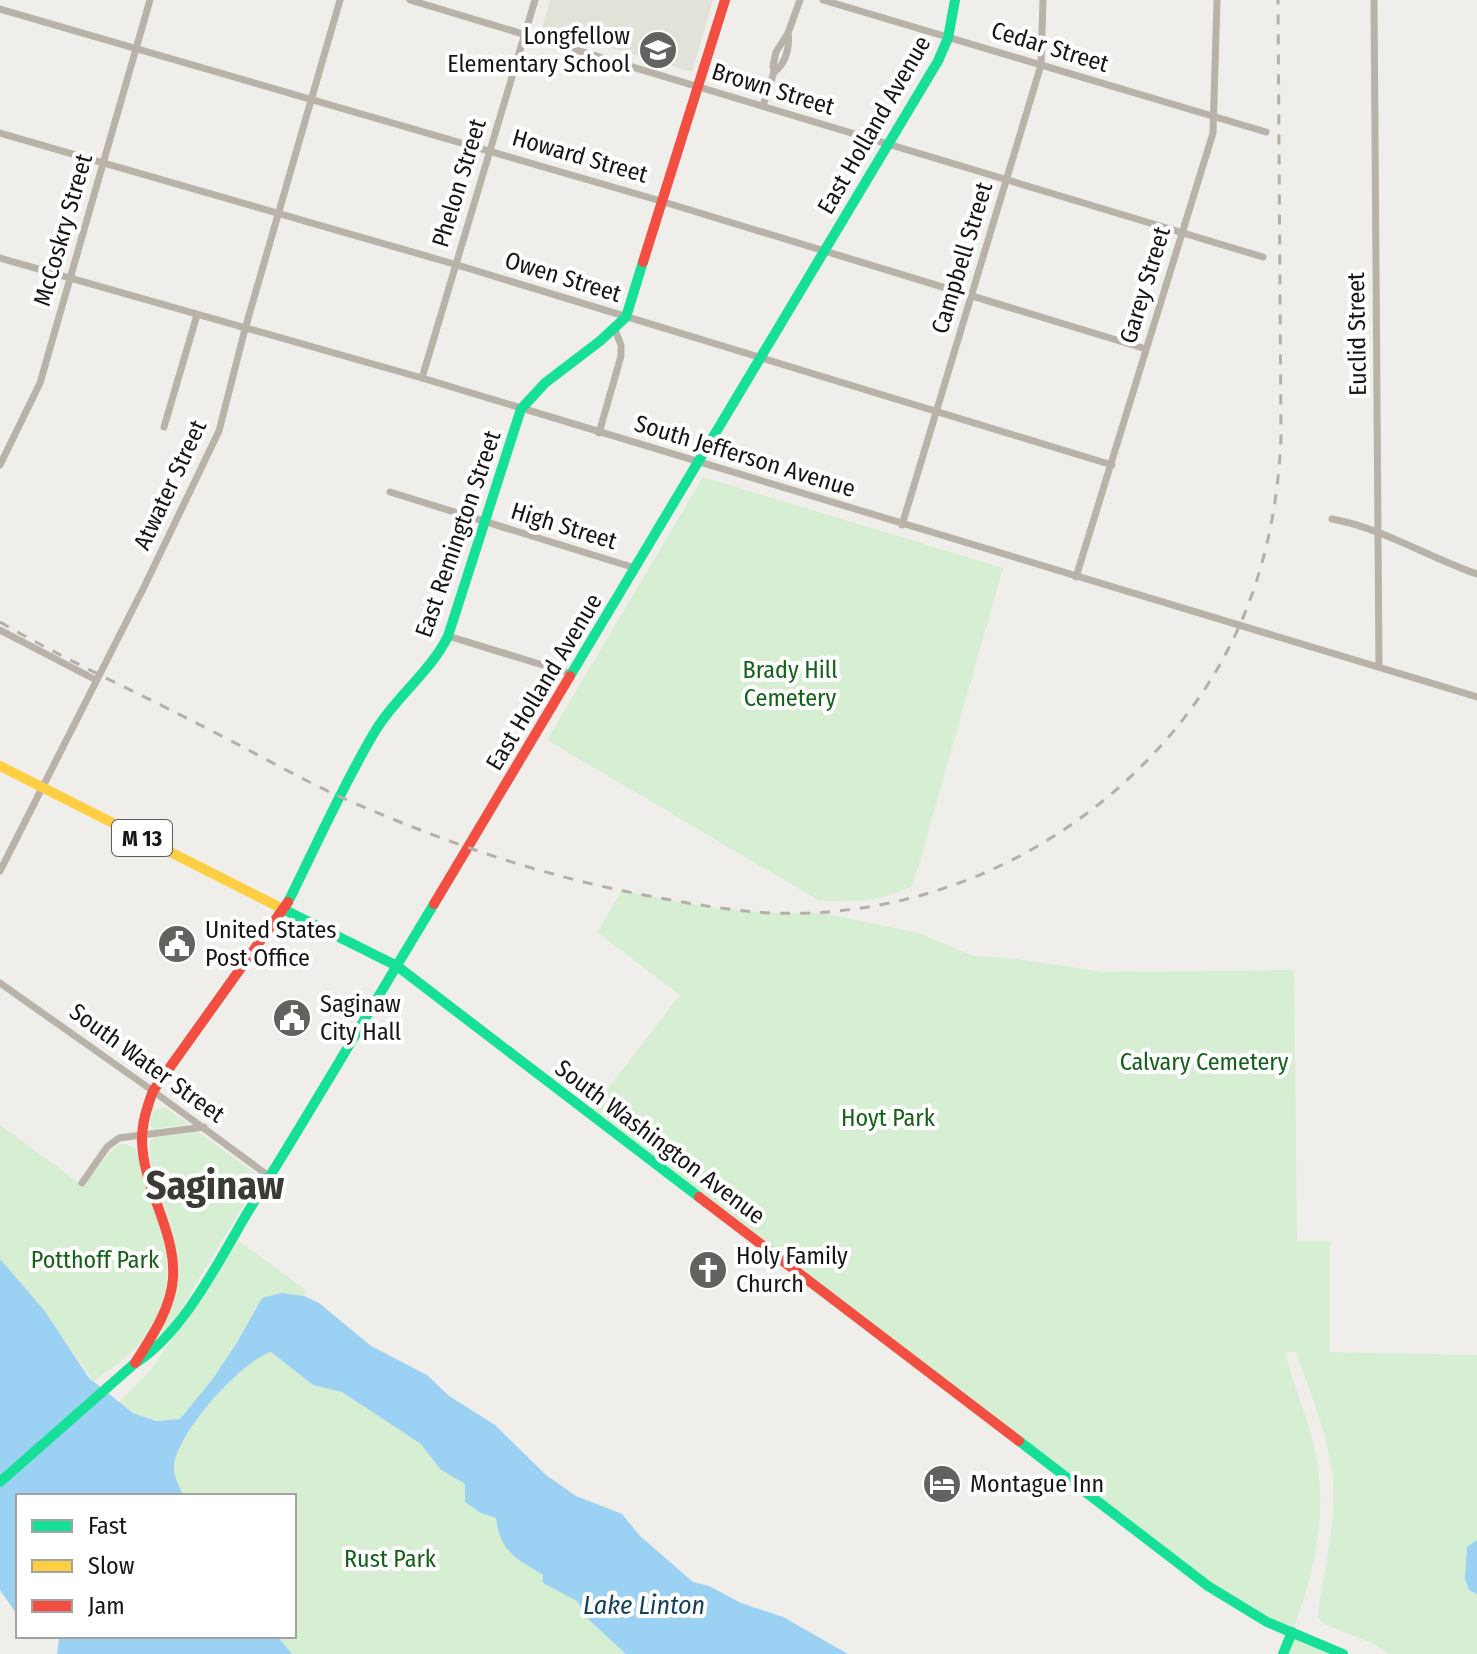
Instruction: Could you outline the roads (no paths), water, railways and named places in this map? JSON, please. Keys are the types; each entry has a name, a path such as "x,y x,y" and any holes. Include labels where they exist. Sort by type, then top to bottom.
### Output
{"main road":[{"name":"East Remington Street","path":"134,1364 169,1300 173,1277 168,1229 144,1162 141,1134 147,1104 153,1091 284,910 374,732 399,696 438,656 448,636 521,409 550,376 597,346 626,317 725,0"},
{"name":"East Holland Avenue","path":"134,1364 147,1358 159,1346 182,1316 270,1177 938,61 948,38 955,0"},
{"name":"South Washington Avenue","path":"0,766 397,966 1208,1586 1240,1608 1343,1654"},
{"path":"0,1482 134,1364"},
{"path":"1283,1654 1292,1632"}],"street":[{"name":"McCoskry Street","path":"0,465 40,383 150,0"},
{"name":"Atwater Street","path":"0,871 219,431 245,329 340,0"},
{"name":"Brown Street","path":"410,0 1263,257"},
{"name":"Phelon Street","path":"422,378 535,0"},
{"path":"763,106 774,72 776,52 788,33 800,0"},
{"name":"Cedar Street","path":"823,0 1266,132"},
{"name":"Campbell Street","path":"902,525 1041,65 1043,0"},
{"name":"Garey Street","path":"1076,577 1215,118 1217,0"},
{"name":"Euclid Street","path":"1374,0 1379,667"},
{"name":"Howard Street","path":"0,9 664,202 1146,349"},
{"name":"Owen Street","path":"0,133 454,264 1112,465"},
{"name":"South Jefferson Avenue","path":"0,258 422,378 1477,697"},
{"path":"164,427 197,315"},
{"path":"599,433 621,356 621,345 615,330"},
{"name":"High Street","path":"390,492 635,568"},
{"path":"1332,519 1379,533 1477,574"},
{"path":"0,630 96,680"},
{"path":"448,636 572,674"},
{"name":"South Water Street","path":"0,983 270,1177"},
{"path":"82,1183 115,1140 123,1136 204,1127"}],"water":[{"name":"Lake Linton","path":"0,1259 44,1310 89,1378 133,1413 156,1421 180,1419 212,1380 262,1298 282,1293 304,1296 319,1303 371,1346 427,1375 449,1396 495,1425 546,1475 576,1496 622,1514 640,1536 693,1582 783,1617 848,1654 626,1654 589,1620 577,1601 543,1583 543,1575 511,1553 501,1539 496,1518 481,1513 465,1502 465,1484 440,1469 421,1444 342,1392 313,1385 271,1352 258,1358 227,1384 197,1419 177,1453 174,1467 182,1494 16,1494 16,1613 0,1590"},
{"path":"1477,1540 1477,1594 1469,1590 1465,1579 1467,1547"},
{"path":"52,1638 279,1638 292,1654 57,1654 59,1639"}],"railway":[{"path":"0,622 345,799 492,856 566,878 676,901 740,910 821,912 869,907 916,897 1006,863 1089,812 1162,745 1218,667 1240,626 1256,582 1269,536 1281,438 1278,0"}],"place":[{"name":"Longfellow Elementary School","path":"658,50"},
{"name":"United States Post Office","path":"177,944"},
{"name":"Saginaw City Hall","path":"292,1018"},
{"name":"Holy Family Church","path":"708,1270"},
{"name":"Montague Inn","path":"942,1484"}],"district":[{"name":"Saginaw","path":"215,1186"}],"park label":[{"name":"Brady Hill Cemetery","path":"790,684"},
{"name":"Calvary Cemetery","path":"1204,1062"},
{"name":"Hoyt Park","path":"888,1118"},
{"name":"Potthoff Park","path":"95,1260"},
{"name":"Rust Park","path":"390,1559"}]}
